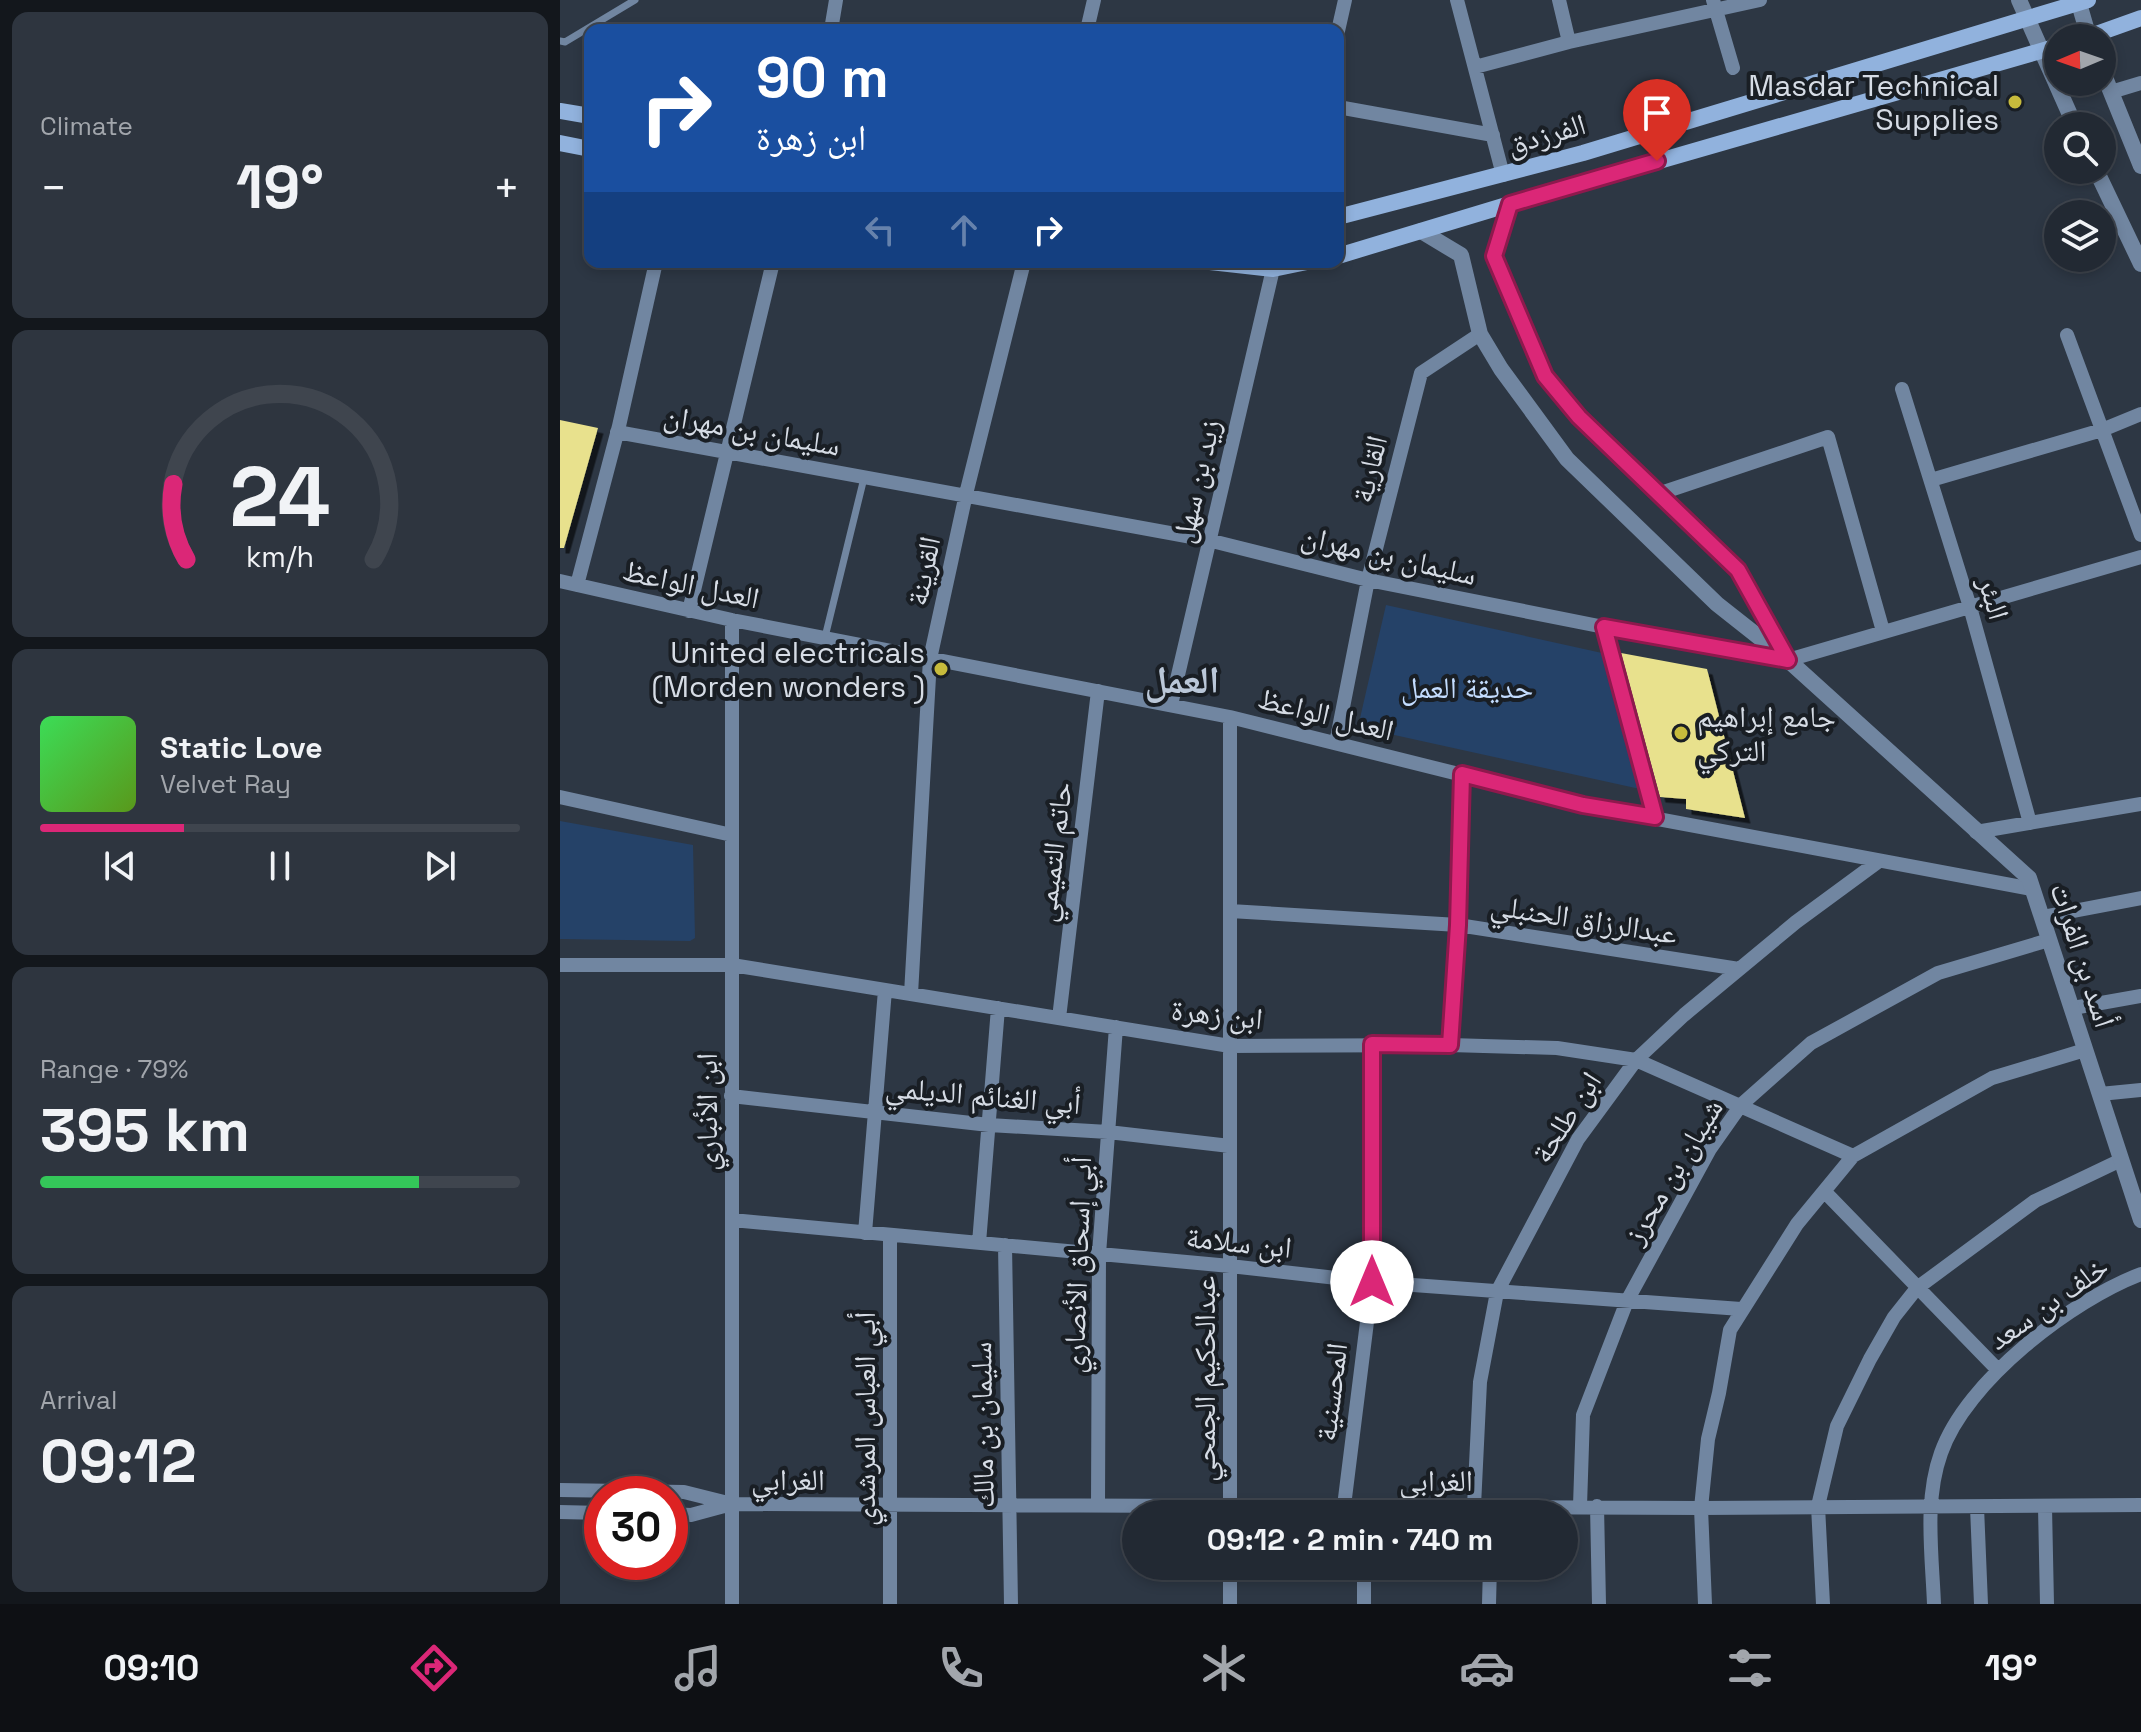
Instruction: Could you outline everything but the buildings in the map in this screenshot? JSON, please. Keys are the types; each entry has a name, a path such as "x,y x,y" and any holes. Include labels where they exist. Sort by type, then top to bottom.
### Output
{"main road":[{"name":"الفرزدق","path":"1344,215 1599,148 2082,1"},
{"path":"2116,27 2141,18"},
{"name":"الفرزدق","path":"1344,254 2044,51"},
{"path":"560,111 584,115"},
{"path":"560,143 584,148"},
{"path":"1264,268 1278,268"}],"street":[{"path":"832,24 836,0"},
{"path":"1088,24 1094,0"},
{"path":"1340,24 1345,0"},
{"path":"1457,0 1503,175"},
{"path":"1559,0 1569,42"},
{"path":"1475,67 1714,6 1760,0"},
{"path":"2019,0 2068,112"},
{"path":"2082,1 2086,24"},
{"path":"1714,6 1733,68"},
{"path":"2116,90 2141,83"},
{"path":"2113,96 2141,166"},
{"path":"1344,108 1493,135"},
{"path":"2103,184 2141,264"},
{"name":"أسد بن الفرات","path":"1510,204 1494,256 1545,376 1579,417 1738,570 1788,660"},
{"name":"أسد بن الفرات","path":"1421,231 1461,255 1480,334 1501,369 1567,459 1717,604 1788,660 2029,878 2141,1220"},
{"path":"577,585 617,432 655,268"},
{"path":"689,611 772,268"},
{"name":"القرينة","path":"911,994 930,659 966,494 1022,268"},
{"name":"زيد بن سهل","path":"1171,705 1273,269"},
{"name":"القارية","path":"1336,743 1368,580 1421,373 1480,334"},
{"path":"2067,335 2141,535"},
{"name":"البئر","path":"1902,389 1970,607 2030,823"},
{"path":"1931,480 2102,430 2141,414"},
{"name":"سليمان بن مهران","path":"617,432 1208,540 1368,580 1788,660 2141,557"},
{"path":"1658,494 1828,437 1883,631"},
{"name":"العدل الواعظ","path":"560,581 732,620 1230,717 1583,805 2032,889"},
{"name":"ابن الأنباري","path":"732,620 732,1604"},
{"path":"1604,627 1655,817"},
{"name":"حاتم التميمي","path":"1059,1018 1098,691"},
{"name":"عبدالحكيم الجمحي","path":"1230,717 1230,1500"},
{"path":"1450,1045 1458,925 1462,774"},
{"path":"560,797 732,835"},
{"path":"1976,832 2141,804"},
{"name":"ابن طلحة","path":"1474,1500 1480,1382 1497,1292 1578,1139 1636,1060 1684,1015 1796,922 1879,861"},
{"path":"2042,917 2141,898"},
{"name":"عبدالرزاق الحنبلي","path":"1230,911 1458,925 1739,969"},
{"name":"شيبان بن محرز","path":"1580,1506 1583,1415 1627,1301 1710,1149 1741,1105 1811,1043 1938,973 2049,940"},
{"name":"ابن زهرة","path":"560,965 732,965 1230,1046 1372,1044 1557,1048 1636,1060 1853,1156"},
{"path":"865,1233 885,990"},
{"path":"2073,1008 2141,996"},
{"path":"979,1243 998,1008"},
{"name":"أبي إسحاق الأنصاري","path":"1098,1505 1099,1254 1116,1027"},
{"name":"المحسنية","path":"1345,1500 1372,1282 1372,1044"},
{"path":"1705,1604 1701,1508 1708,1439 1730,1330 1797,1224 1853,1156 1992,1078 2085,1050"},
{"path":"2100,1094 2141,1090"},
{"name":"أبي الغنائم الديلمي","path":"731,1096 989,1125 1108,1132 1230,1146"},
{"path":"1823,1604 1818,1506 1837,1426 1894,1317 1917,1288 2035,1201 2121,1160"},
{"path":"1824,1191 1997,1369"},
{"name":"ابن سلامة","path":"732,1220 1372,1282 1741,1309"},
{"name":"أبي العباس المرشدي","path":"890,1235 890,1604"},
{"name":"سليمان بن مالك","path":"1005,1245 1011,1604"},
{"name":"خلف بن سعد","path":"1934,1604 1930,1507 1941,1452 1966,1408 1997,1369 2066,1316 2120,1282 2141,1274"},
{"name":"الغرابي","path":"560,1490 684,1492 732,1504 1122,1506"},
{"name":"الغرابي","path":"688,1515 732,1504"},
{"name":"الغرابي","path":"1580,1506 2141,1505"},
{"path":"1597,1506 1599,1604"},
{"path":"1977,1507 1981,1604"},
{"path":"2045,1507 2047,1604"},
{"path":"560,1512 584,1513"},
{"path":"1230,1580 1230,1604"},
{"path":"1364,1580 1364,1604"},
{"path":"1489,1604 1490,1580"}],"lane":[{"path":"595,24 635,0"},
{"path":"560,41 565,42 584,31"},
{"path":"824,638 865,476"}],"green space":[{"name":"حديقة العمل","path":"1386,605 1602,653 1640,789 1358,727"},
{"path":"560,821 693,845 695,938 690,941 560,939"}],"place":[{"name":"Masdar Technical Supplies","path":"2015,102"},
{"name":"United electricals (Morden wonders )","path":"941,669"},
{"name":"جامع إبراهيم التركي","path":"1681,733"}],"district":[{"name":"العمل","path":"1182,680"}],"route":[{"path":"1372,1282 1372,1044 1450,1045 1458,925 1462,774 1583,805 1655,817 1604,627 1788,660 1738,570 1579,417 1545,376 1494,256 1510,204 1657,161"}]}
